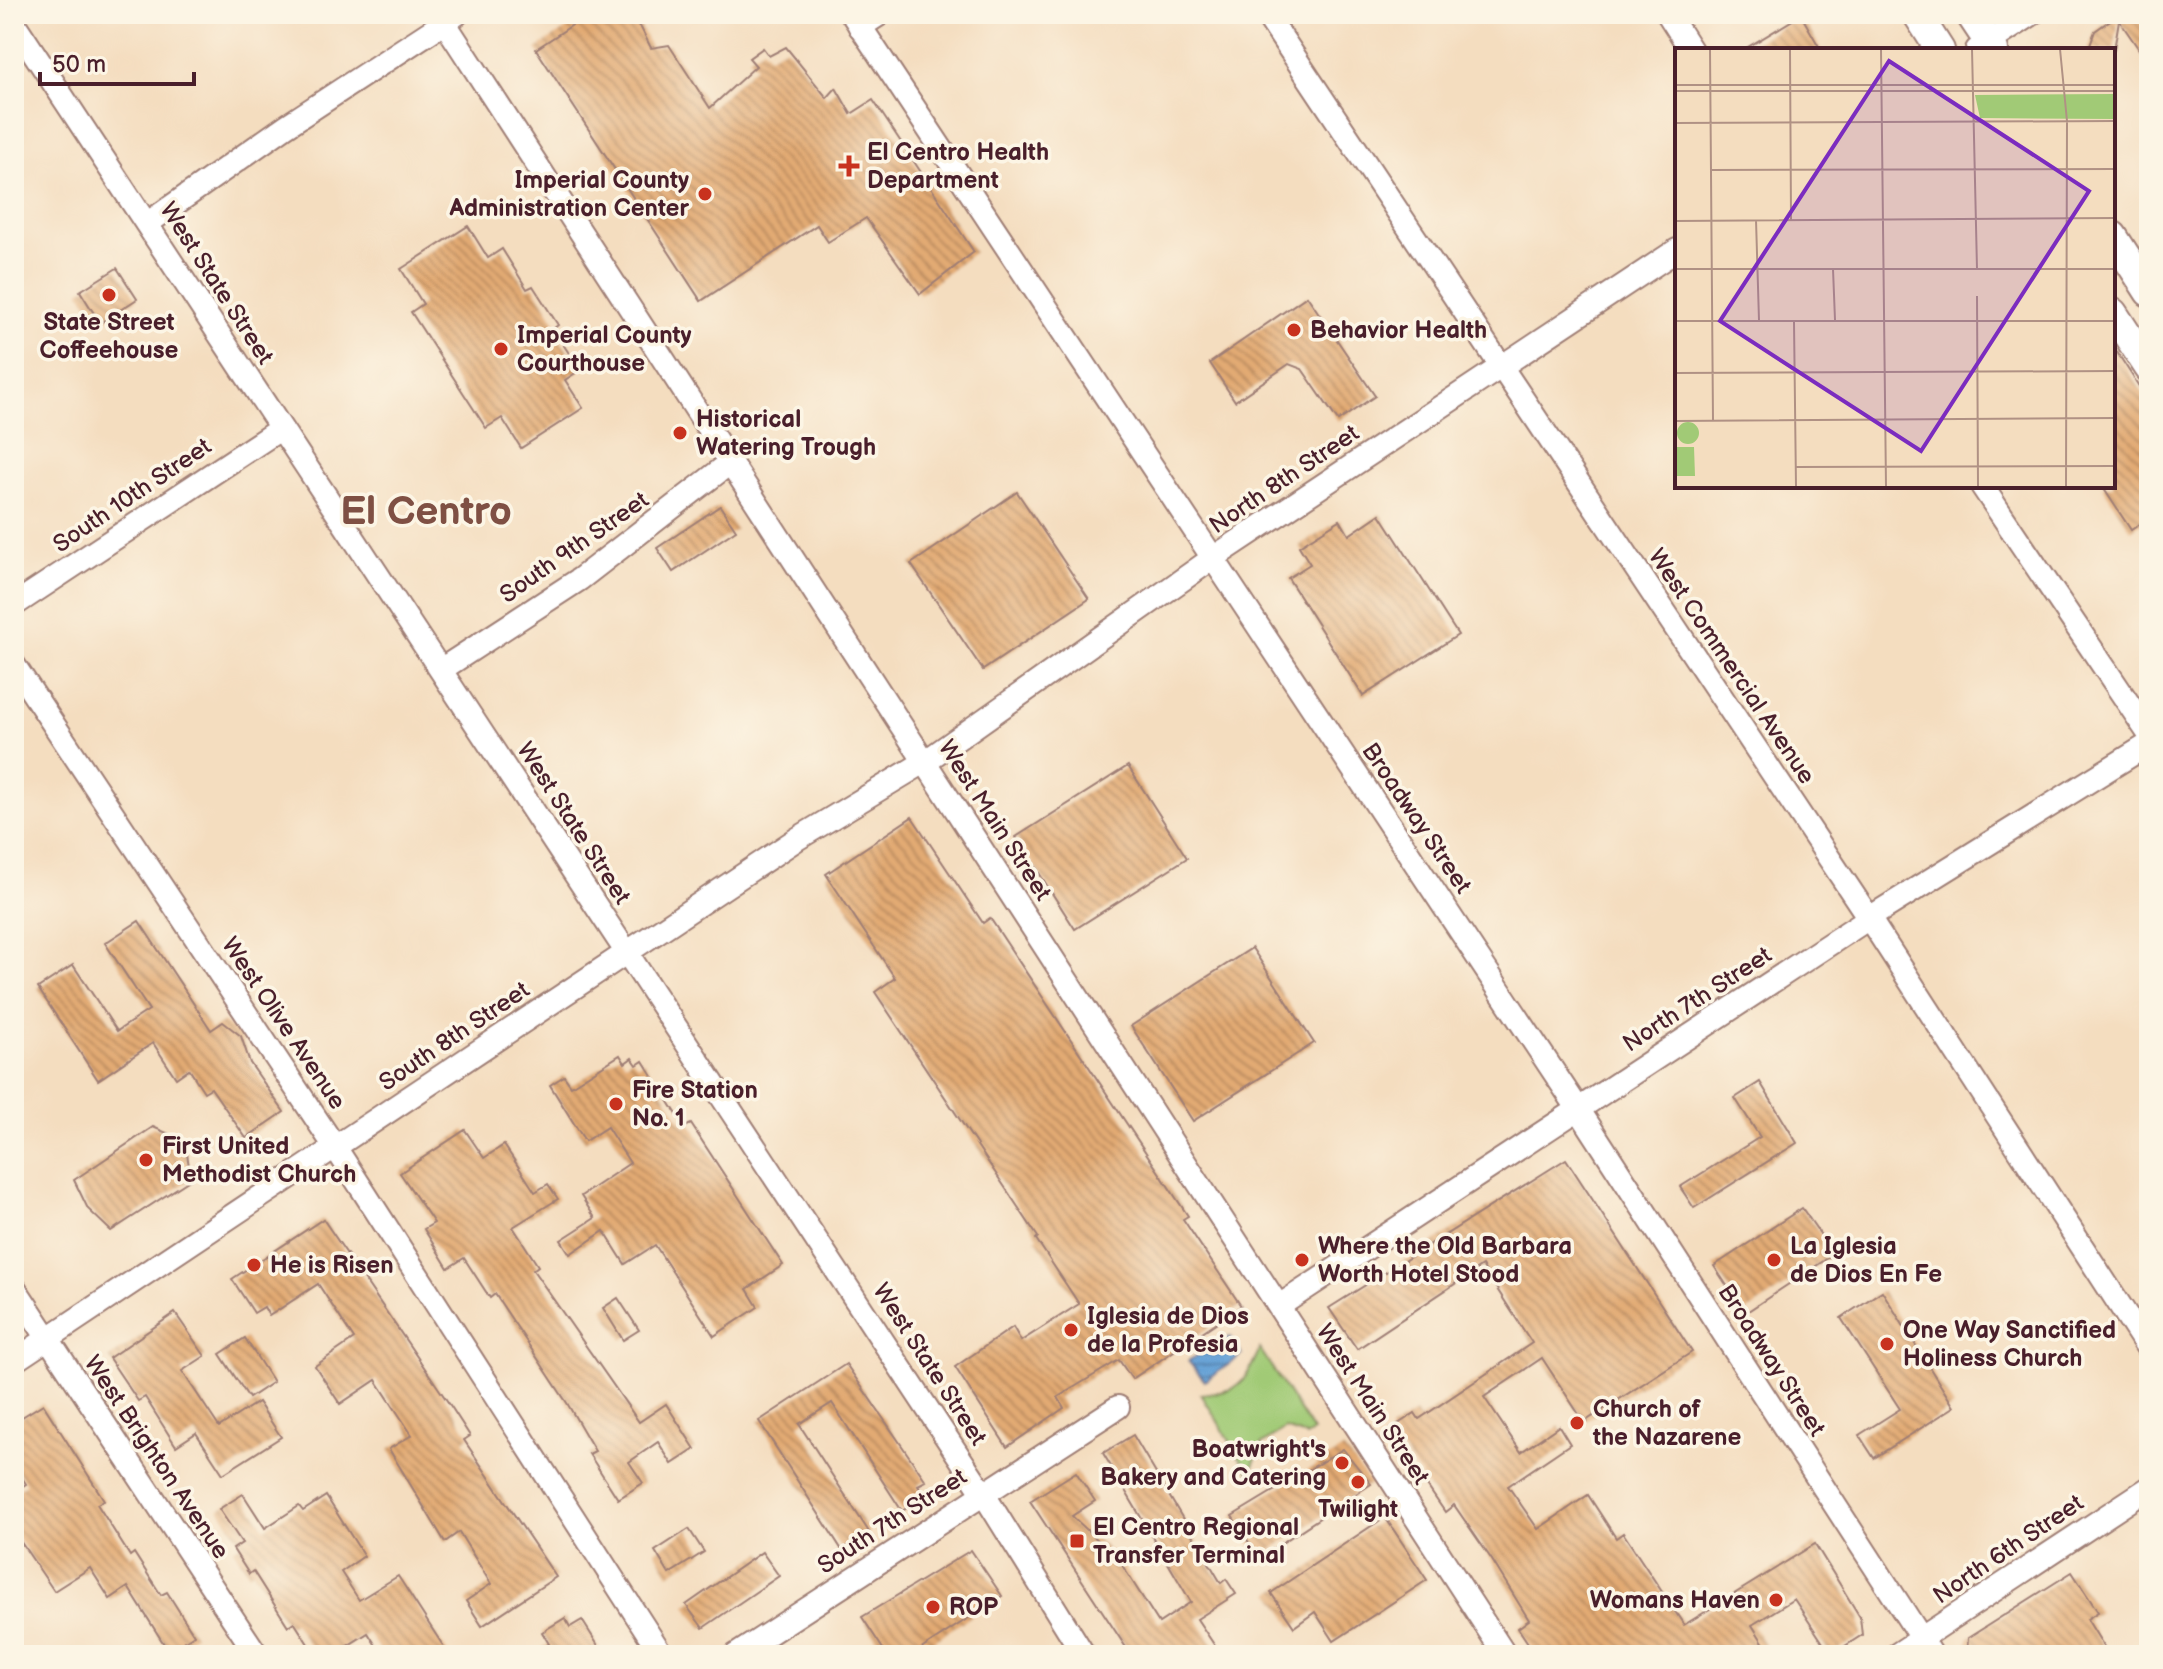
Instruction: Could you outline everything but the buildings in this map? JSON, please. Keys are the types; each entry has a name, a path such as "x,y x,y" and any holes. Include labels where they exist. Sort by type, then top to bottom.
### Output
{"main road":[{"path":"1917,14 1939,48"},
{"path":"1970,14 1986,47"},
{"path":"2115,239 2149,292"},
{"path":"2115,316 2149,368"}],"street":[{"path":"856,20 880,14"},
{"name":"West Commercial Avenue","path":"1266,14 1869,918 2149,1350"},
{"path":"1668,14 1690,48"},
{"path":"1986,47 2032,14"},
{"path":"148,223 447,17"},
{"name":"West Main Street","path":"447,17 731,462 1505,1655"},
{"name":"Broadway Street","path":"856,20 1577,1107 1926,1647"},
{"name":"West State Street","path":"14,23 983,1493 1084,1655"},
{"name":"North 8th Street","path":"926,761 1213,558 1675,251"},
{"name":"South 10th Street","path":"14,605 280,429"},
{"name":"South 9th Street","path":"442,669 580,579 731,462"},
{"path":"1983,488 2149,734"},
{"name":"West Olive Avenue","path":"14,665 335,1147 662,1655"},
{"name":"North 7th Street","path":"1279,1306 1577,1107 1869,918 2149,744"},
{"name":"South 8th Street","path":"14,1361 797,839 926,761"},
{"name":"West Brighton Avenue","path":"14,1287 257,1655"},
{"name":"South 7th Street","path":"736,1655 1118,1407"},
{"name":"North 6th Street","path":"1896,1655 1926,1647 2149,1488"}],"green space":[{"path":"1260,1349 1313,1432 1306,1436 1285,1429 1261,1445 1250,1474 1201,1394 1225,1391 1240,1384"}],"water":[{"path":"1230,1337 1242,1355 1205,1381 1188,1361"}],"place":[{"name":"El Centro Health Department","path":"849,166"},
{"name":"Imperial County Administration Center","path":"705,194"},
{"name":"State Street Coffeehouse","path":"109,295"},
{"name":"Behavior Health","path":"1294,330"},
{"name":"Imperial County Courthouse","path":"501,349"},
{"name":"Historical Watering Trough","path":"680,433"},
{"name":"Fire Station No. 1","path":"616,1104"},
{"name":"First United Methodist Church","path":"146,1160"},
{"name":"Where the Old Barbara Worth Hotel Stood","path":"1302,1260"},
{"name":"La Iglesia de Dios En Fe","path":"1774,1260"},
{"name":"He is Risen","path":"254,1265"},
{"name":"Iglesia de Dios de la Profesia","path":"1071,1330"},
{"name":"One Way Sanctified Holiness Church","path":"1887,1344"},
{"name":"Church of the Nazarene","path":"1577,1423"},
{"name":"Boatwright's Bakery and Catering","path":"1342,1463"},
{"name":"Twilight","path":"1358,1482"},
{"name":"El Centro Regional Transfer Terminal","path":"1077,1541"},
{"name":"Womans Haven","path":"1776,1600"},
{"name":"ROP","path":"933,1607"}],"district":[{"name":"El Centro","path":"426,510"}]}
